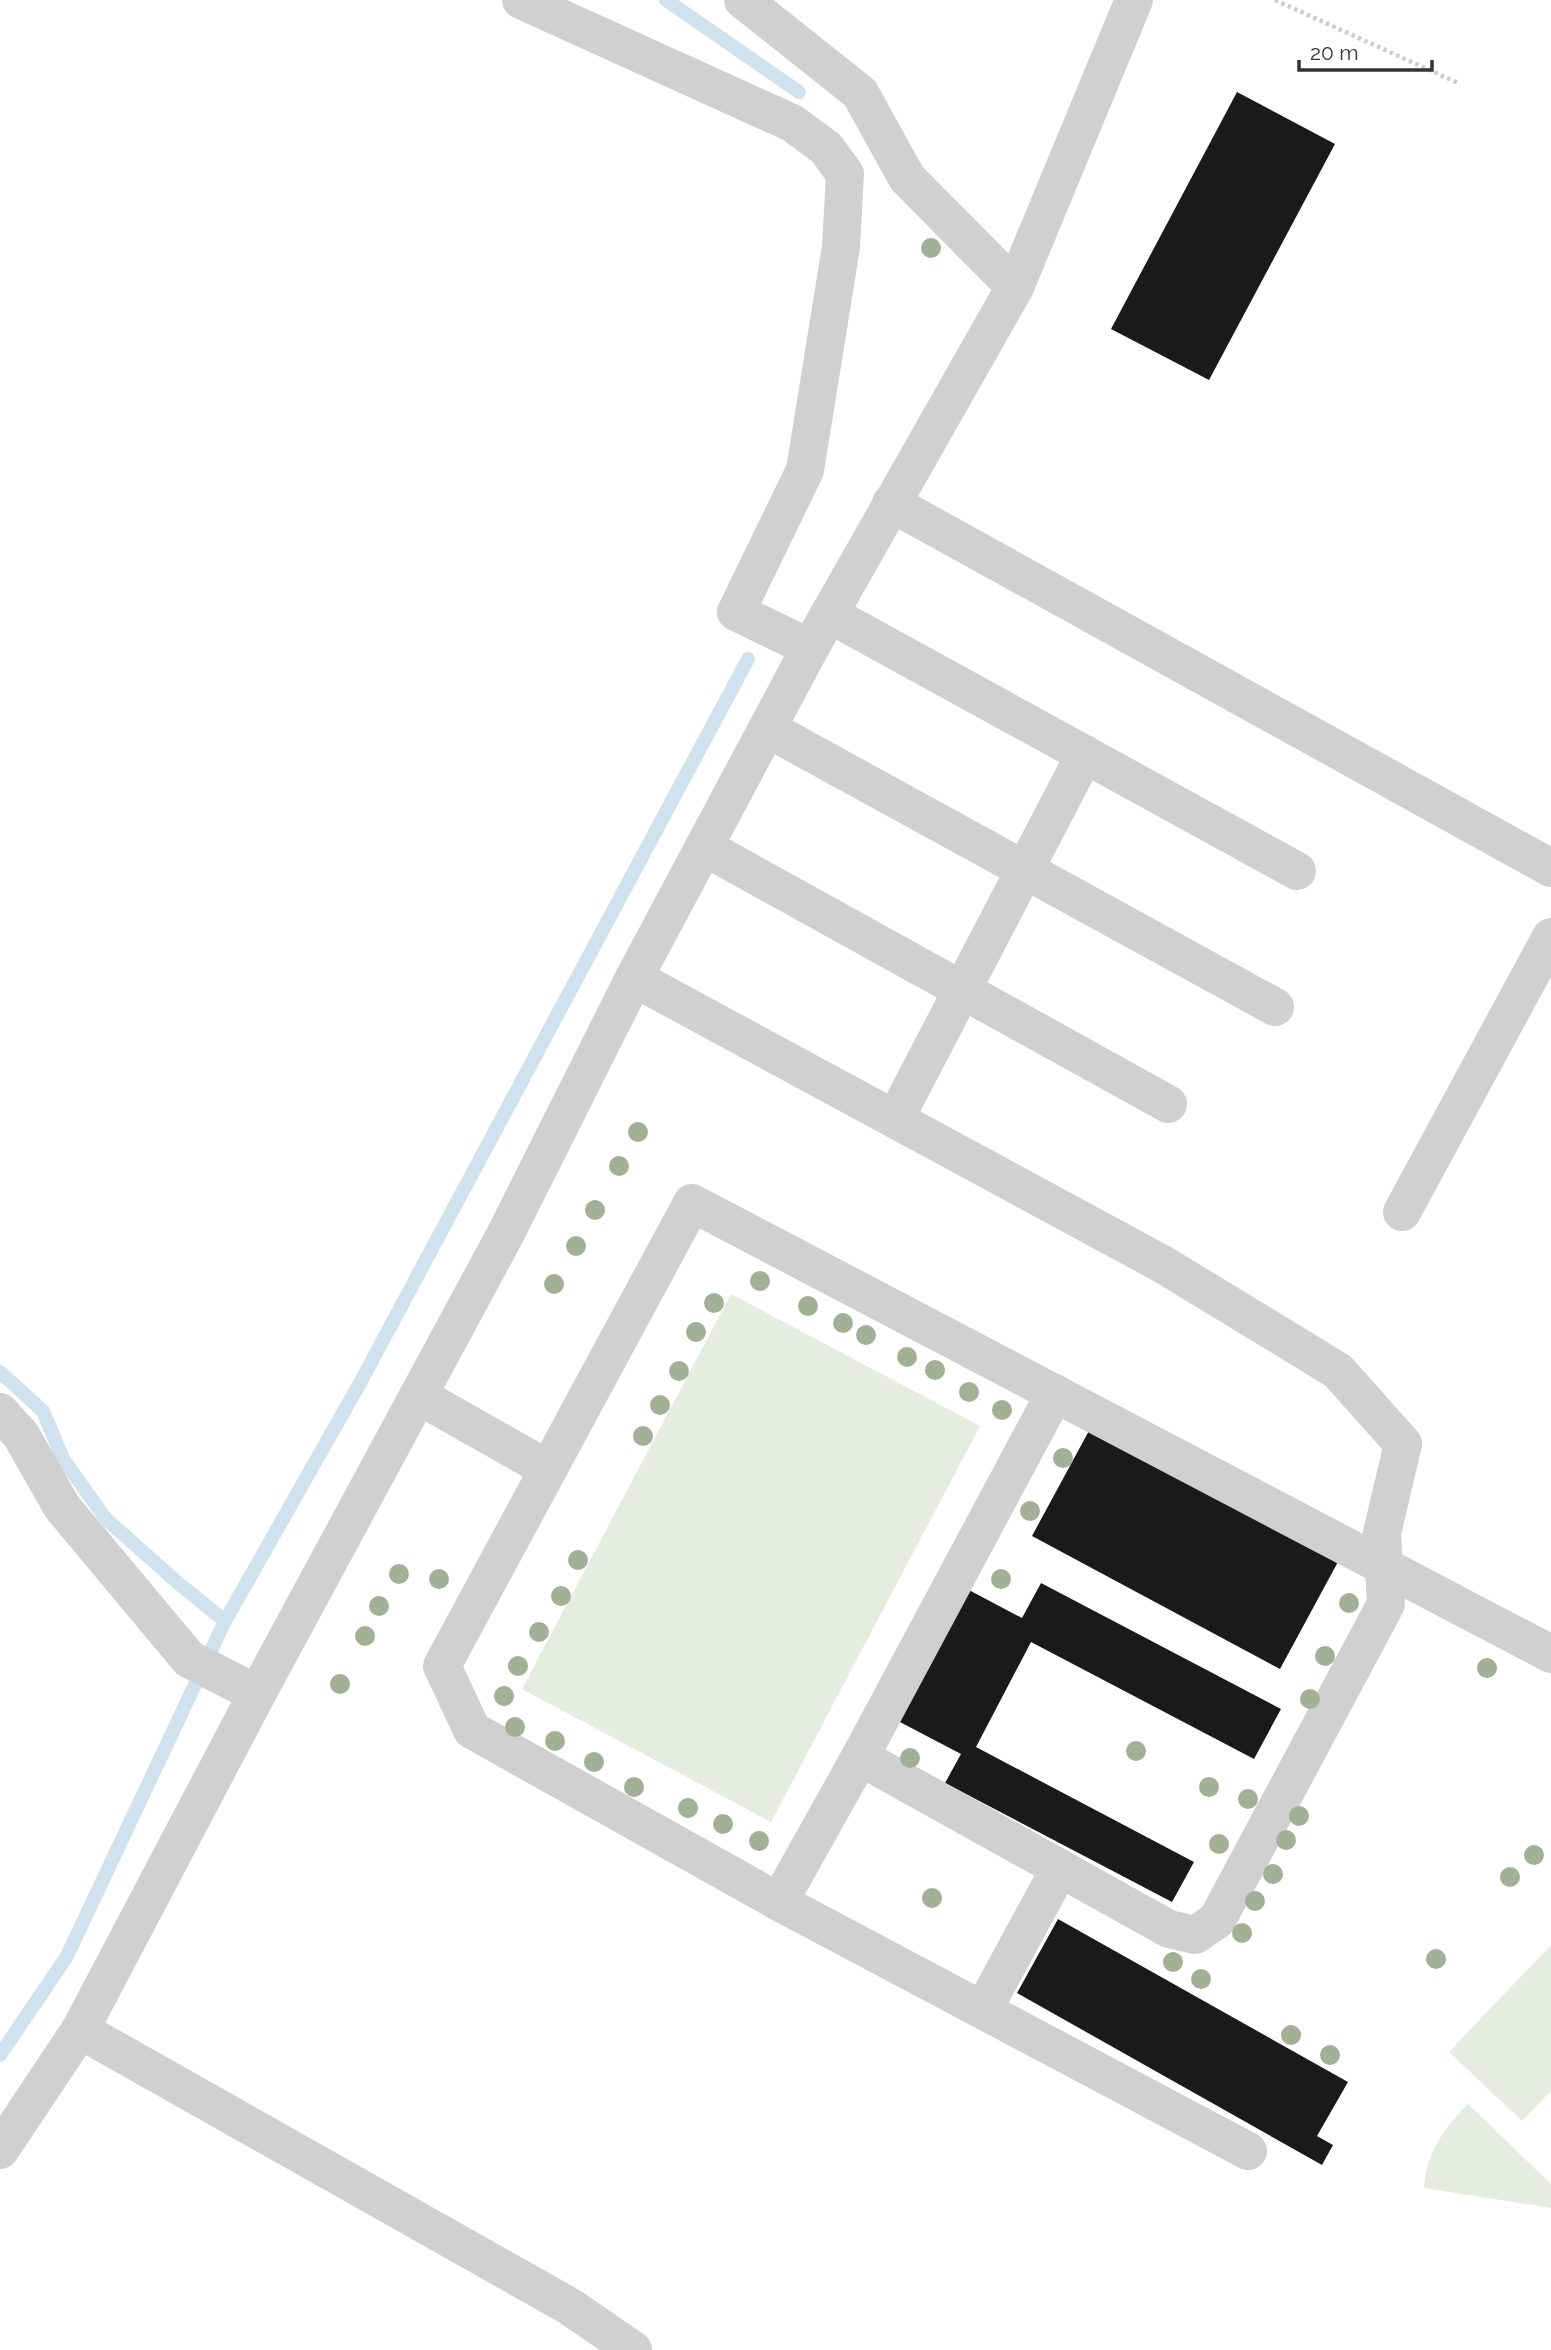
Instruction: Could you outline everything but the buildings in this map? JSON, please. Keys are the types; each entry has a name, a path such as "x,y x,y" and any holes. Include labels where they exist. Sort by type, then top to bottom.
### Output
{"street":[{"path":"521,0 792,123 826,149 845,174 841,247 805,470 736,612 810,648"},
{"path":"743,0 860,93 907,178 1015,287"},
{"path":"0,2150 80,2030 241,1686 419,1396 505,1235 634,978 810,648 1015,287 1134,0"},
{"path":"826,149 876,122"},
{"path":"891,503 1551,868"},
{"path":"829,614 1297,871"},
{"path":"768,729 1275,1007"},
{"path":"895,1119 1085,754"},
{"path":"704,847 1168,1104"},
{"path":"1402,1212 1551,937"},
{"path":"634,978 1164,1265 1338,1371 1402,1444 1383,1549 1386,1604 1217,1920 1195,1936 1170,1928 860,1757"},
{"path":"1248,2151 779,1902 472,1730 442,1666 692,1203 1055,1393 1383,1549 1551,1654"},
{"path":"779,1902 1055,1393"},
{"path":"419,1396 548,1469"},
{"path":"0,1412 21,1435 62,1507 188,1659 241,1686"},
{"path":"983,2010 1060,1868"},
{"path":"80,2030 569,2306 633,2350"}],"path":[{"path":"1275,0 1458,83"}],"shaded area":[{"path":"731,1294 980,1426 771,1822 522,1689"},
{"path":"1551,1945 1551,2091 1522,2121 1449,2052"},
{"path":"1468,2104 1551,2184 1551,2208 1424,2188 1432,2152 1451,2122"}],"waterway":[{"path":"666,0 799,92"},
{"path":"0,2055 67,1956 225,1621 360,1383 748,659"},
{"path":"0,1372 43,1411 63,1459 106,1519 225,1621"}]}
